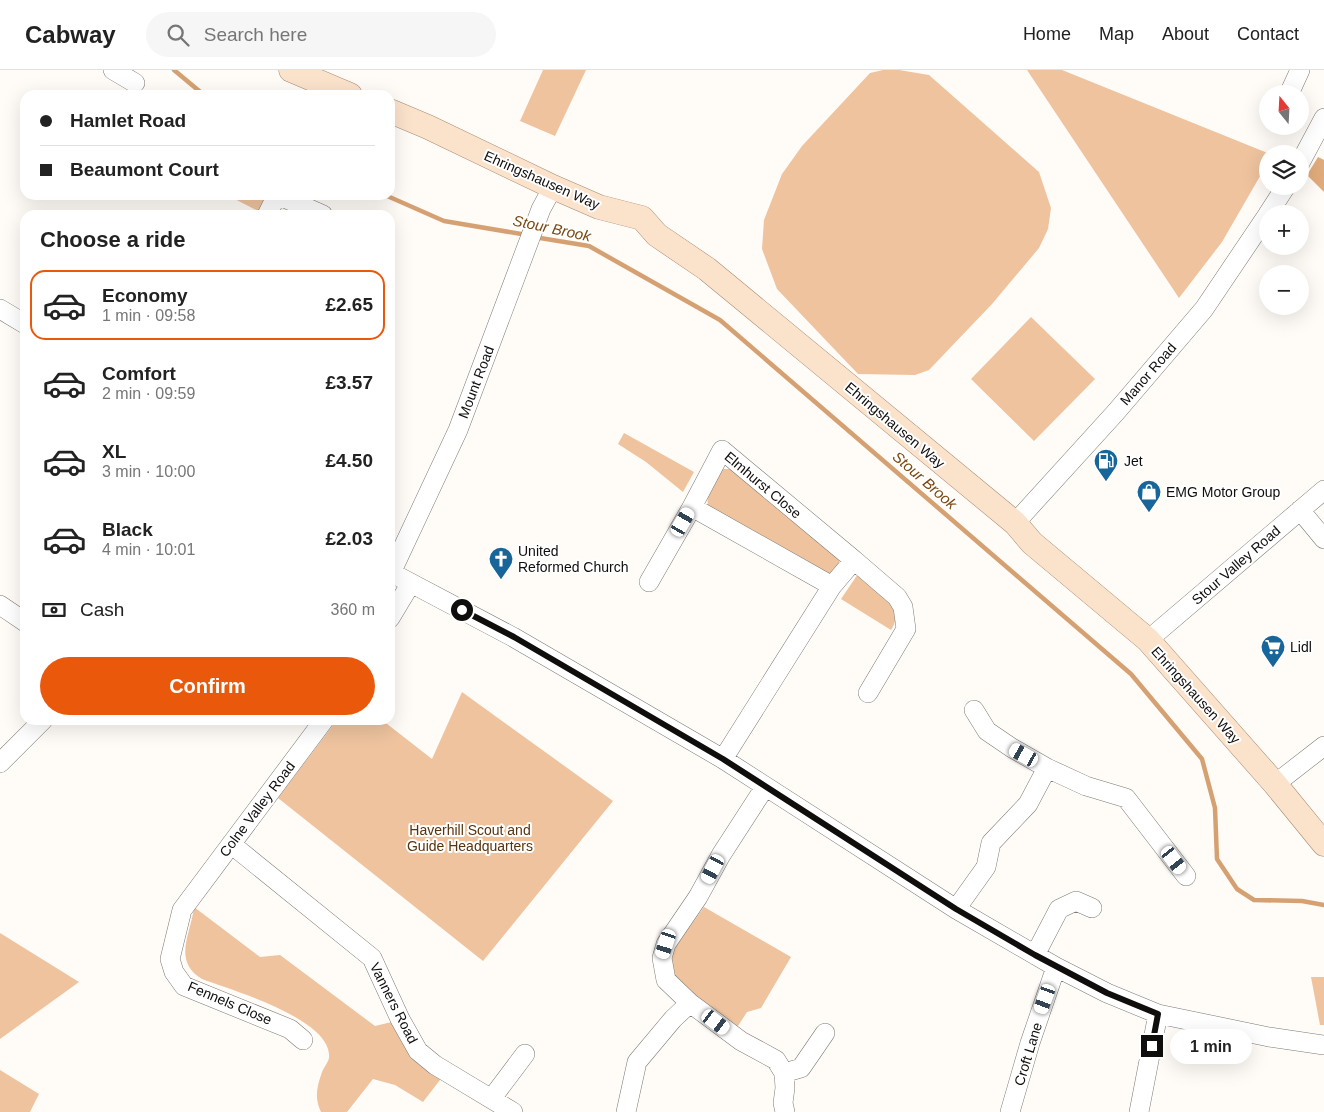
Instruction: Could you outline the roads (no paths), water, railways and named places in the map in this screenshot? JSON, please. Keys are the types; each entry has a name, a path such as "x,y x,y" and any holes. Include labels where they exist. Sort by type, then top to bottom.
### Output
{"main road":[{"path":"290,70 338,90"},
{"name":"Ehringshausen Way","path":"395,114 599,207 642,218 657,235 707,269 1015,523 1032,543 1148,640 1275,784 1324,844"}],"street":[{"path":"113,70 134,84"},
{"path":"1293,85 1300,70"},
{"path":"1309,146 1324,118"},
{"name":"Mount Road","path":"395,564 458,430 538,216 553,187"},
{"path":"289,200 312,210"},
{"name":"Manor Road","path":"1015,523 1116,412 1204,309 1259,227"},
{"path":"0,309 20,321"},
{"name":"Elmhurst Close","path":"649,582 722,450 897,597 903,607 906,629 868,693"},
{"name":"Stour Valley Road","path":"1148,640 1324,490"},
{"path":"692,506 832,586"},
{"path":"1300,510 1324,539"},
{"path":"723,759 832,586 854,560"},
{"path":"395,575 514,637 723,759 956,909 1056,967 1107,993 1158,1014 1269,1037 1324,1045"},
{"path":"395,610 412,583"},
{"path":"0,605 20,619"},
{"path":"974,710 987,731 1012,748 1047,768 1086,786 1126,798 1186,876"},
{"path":"0,763 38,725"},
{"name":"Colne Valley Road","path":"190,899 320,725"},
{"path":"1275,784 1324,746"},
{"path":"956,909 986,867 992,843 1028,804 1047,768"},
{"path":"765,787 721,855 698,897 666,944 662,958 666,980 690,1003 741,1041 776,1060 784,1073 783,1103 785,1112"},
{"name":"Vanners Road","path":"231,844 372,958 400,1019 418,1051 435,1066 513,1112"},
{"name":"Fennels Close","path":"190,899 182,910 170,959 174,972 184,986 290,1029 303,1040"},
{"path":"1035,955 1059,909 1076,901 1092,908"},
{"name":"Croft Lane","path":"1010,1112 1030,1043 1056,967"},
{"path":"626,1112 637,1062 673,1019 690,1003"},
{"path":"1139,1112 1158,1014"},
{"path":"784,1073 801,1068 825,1033"},
{"path":"492,1098 525,1054"}],"waterway":[{"name":"Stour Brook","path":"174,70 198,90"},
{"name":"Stour Brook","path":"395,199 444,221 527,235"},
{"name":"Stour Brook","path":"534,237 589,246 720,320 1131,674 1202,759 1215,808 1217,859 1237,889 1254,900 1302,901 1324,905"}],"place":[{"name":"Jet","path":"1106,482"},
{"name":"EMG Motor Group","path":"1149,513"},
{"name":"United Reformed Church","path":"501,580"},
{"name":"Lidl","path":"1273,668"}],"park label":[{"name":"Haverhill Scout and Guide Headquarters","path":"470,838"}]}
